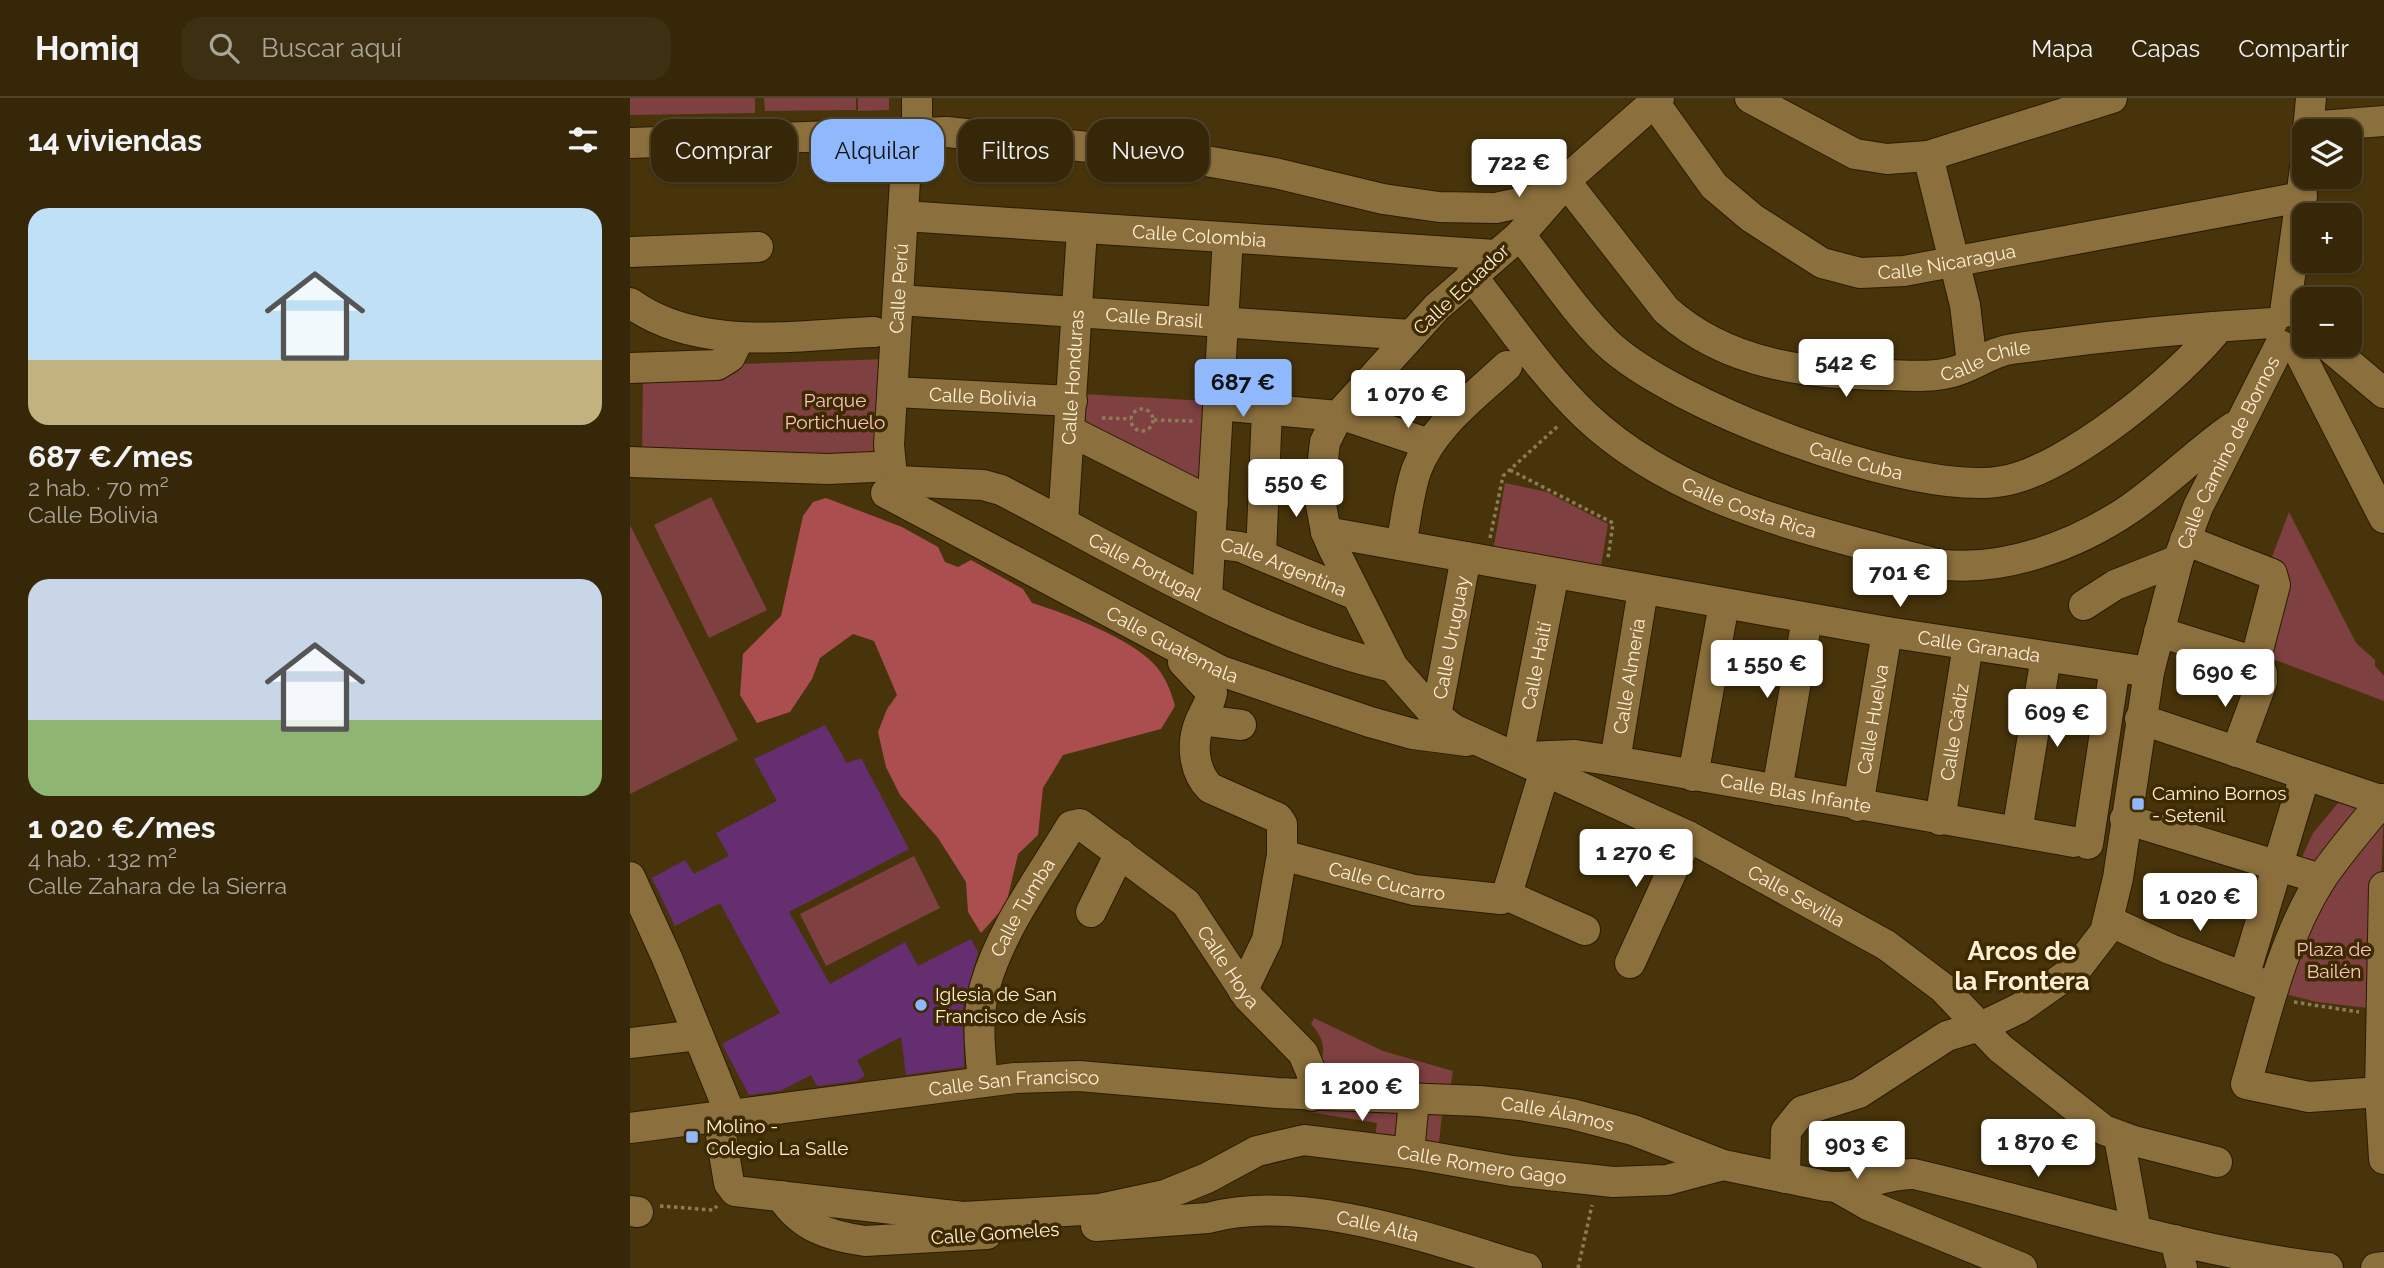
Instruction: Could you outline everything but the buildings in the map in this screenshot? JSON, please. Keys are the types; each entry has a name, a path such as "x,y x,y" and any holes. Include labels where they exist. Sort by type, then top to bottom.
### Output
{"street":[{"name":"Calle Perú","path":"914,119 917,98"},
{"path":"1750,98 1855,154 1887,159 1928,156 2112,98"},
{"name":"Calle Ecuador","path":"1518,757 1478,742 1436,716 1393,667 1326,532 1319,494 1325,442 1339,415 1411,335 1471,275 1520,235 1561,189 1655,99"},
{"name":"Calle Nicaragua","path":"1655,99 1686,151 1730,202 1822,263 1860,273 1878,274 2302,197"},
{"path":"2362,120 2384,121"},
{"path":"944,134 1170,155 1275,173 1371,197 1439,207 1496,208 1561,189"},
{"path":"630,143 811,135"},
{"path":"1928,156 1965,305 1972,364"},
{"name":"Calle Perú","path":"884,471 894,391 908,182"},
{"name":"Calle Chile","path":"1561,189 1666,310 1682,324 1723,349 1762,361 1856,374 1934,375 1972,364 2002,351 2219,327 2290,331"},
{"name":"Calle Camino de Bornos","path":"1785,1178 1787,1131 1802,1111 1852,1096 1947,1036 2007,1016 2067,976 2097,945 2109,921 2149,672 2182,550 2237,424 2290,331 2303,189"},
{"name":"Calle Colombia","path":"904,216 1494,256"},
{"name":"Calle Honduras","path":"1063,522 1082,230"},
{"name":"Calle Cuba","path":"1520,235 1606,341 1637,367 1755,428 1854,460 1940,481 1983,484 2004,481 2026,475 2062,458 2166,383 2196,355 2219,327"},
{"path":"1207,597 1228,238"},
{"path":"630,252 758,247"},
{"name":"Calle Costa Rica","path":"1471,275 1578,408 1609,435 1655,465 1748,510 1937,564 1968,566 2022,557 2111,521 2147,496 2237,424"},
{"name":"Calle Brasil","path":"899,300 1411,335"},
{"path":"630,303 664,323 739,338 874,332"},
{"path":"2290,331 2384,518"},
{"path":"630,368 717,365 730,357 739,338"},
{"path":"2341,357 2384,393"},
{"path":"1401,545 1413,483 1429,444 1444,425 1507,366"},
{"name":"Calle Bolivia","path":"894,391 1072,401"},
{"path":"1218,413 1268,410 1339,415 1429,444"},
{"path":"1261,555 1268,410"},
{"path":"1070,431 1213,503"},
{"name":"Calle Portugal","path":"630,462 884,471 992,487 1207,597 1304,642 1393,667"},
{"name":"Calle Guatemala","path":"884,471 1171,644 1234,677 1413,734 1478,742"},
{"name":"Calle Granada","path":"1326,532 1807,619 2149,672"},
{"name":"Calle Argentina","path":"1210,542 1241,547 1356,596"},
{"path":"2159,632 2246,659 2257,654 2275,579 2266,570 2182,550"},
{"name":"Calle Camino de Bornos","path":"2084,605 2115,585 2182,550"},
{"name":"Calle Uruguay","path":"1436,716 1476,559"},
{"name":"Calle Haití","path":"1518,757 1554,573"},
{"name":"Calle Almería","path":"1615,761 1643,590"},
{"path":"1693,776 1724,604"},
{"path":"1777,790 1807,619"},
{"name":"Calle Huelva","path":"1858,806 1887,632"},
{"path":"1171,644 1212,693 1201,719 1194,747 1204,782 1210,788 1278,818 1282,824 1282,855 1268,940 1243,990"},
{"name":"Calle Cádiz","path":"1940,820 1968,645"},
{"path":"2017,832 2046,657"},
{"path":"2236,752 2262,682 2262,673 2253,658"},
{"name":"Calle Blas Infante","path":"1518,757 1575,755 1615,761 1858,806 2081,843 2115,667"},
{"path":"1201,719 1241,725"},
{"path":"2140,719 2383,800 2321,879 2293,934 2246,1084 2309,1097 2380,1092"},
{"name":"Calle Sevilla","path":"1518,757 1688,836 1886,945 1943,988 2000,1048 2090,1120 2119,1137 2217,1162"},
{"path":"1545,770 1506,895 1585,930"},
{"path":"2244,977 2305,775"},
{"path":"2125,819 2321,879"},
{"name":"Calle Hoya","path":"1075,823 1080,824 1186,903 1243,990 1303,1053 1312,1074 1312,1096"},
{"name":"Calle Tumba","path":"983,1082 979,1027 983,999 1009,932 1075,823"},
{"path":"1630,963 1688,836"},
{"path":"1091,912 1120,853"},
{"name":"Calle Cucarro","path":"1282,855 1414,890 1494,900 1506,895"},
{"path":"632,885 698,1035 724,1116 729,1183 735,1191"},
{"path":"2384,887 2380,1092 2384,1158"},
{"path":"2109,921 2170,949 2244,977 2273,992"},
{"path":"630,1043 698,1035"},
{"name":"Calle San Francisco","path":"630,1128 983,1082 1065,1075 1312,1096 1414,1100"},
{"name":"Calle Álamos","path":"1414,1100 1444,1099 1520,1105 1572,1114 1666,1142 1723,1165 1840,1189"},
{"path":"1409,1153 1414,1100"},
{"path":"2119,1137 2136,1231"},
{"name":"Calle Romero Gago","path":"1211,1175 1256,1151 1287,1141 1304,1140 1598,1181 1667,1180 1723,1165"},
{"path":"1880,1210 1879,1193 1895,1174"},
{"path":"1840,1189 1895,1174 1914,1174 2136,1231 2178,1254 2328,1268"},
{"path":"1211,1175 1217,1207 1224,1212"},
{"name":"Calle Gomeles","path":"735,1191 981,1218 1100,1209 1165,1195 1211,1175"},
{"path":"1840,1189 1880,1210 2022,1268"},
{"name":"Calle Gomeles","path":"781,1196 790,1210 809,1226 865,1241 1208,1218 1224,1212"},
{"name":"Calle Alta","path":"1224,1212 1265,1209 1341,1217 1527,1268"},
{"path":"2376,1268 2384,1267"}],"path":[{"path":"1476,559 1503,476 1578,408"},
{"path":"1154,420 1150,411 1143,409 1133,414 1131,421 1138,430 1145,431 1154,420 1218,413"},
{"path":"1510,470 1613,523 1604,583"},
{"path":"2273,992 2312,1006 2381,1014"},
{"path":"1578,1268 1598,1181"},
{"path":"634,1212 652,1205 713,1210 735,1191"}],"green space":[{"path":"630,98 755,98 755,113 630,115"},
{"path":"764,98 856,98 856,110 765,111"},
{"path":"858,98 889,98 889,110 858,111"},
{"name":"Parque Portichuelo","path":"888,359 879,446 874,455 642,453 643,378 740,364"},
{"path":"1083,394 1207,401 1201,493 1081,433"},
{"path":"1505,483 1547,492 1608,524 1600,572 1493,551"},
{"path":"711,497 767,610 709,638 654,525"},
{"path":"2289,512 2356,643 2375,660 2375,666 2384,676 2384,701 2262,655 2270,562"},
{"path":"630,525 738,740 630,794"},
{"path":"2344,796 2371,808 2319,874 2298,866 2313,833"},
{"name":"Plaza de Bailén","path":"2384,808 2376,1009 2317,1002 2277,992 2292,951"},
{"path":"914,856 940,908 826,966 800,914"},
{"path":"1314,1018 1383,1051 1453,1071 1449,1095 1331,1091 1318,1069 1323,1056 1323,1045 1311,1024"},
{"path":"1310,1102 1402,1107 1407,1137 1375,1138 1377,1123 1309,1112"},
{"path":"1443,1104 1438,1152 1421,1151 1417,1116"}],"shaded area":[{"path":"826,498 902,527 938,547 945,562 958,567 971,560 1023,589 1032,603 1078,620 1129,644 1157,668 1172,695 1175,706 1161,729 1063,755 1043,788 1038,835 1018,854 1006,905 981,933 968,912 966,882 938,838 900,795 886,767 878,732 887,709 897,695 874,641 853,634 820,658 812,679 790,712 757,723 740,695 743,654 781,616 803,516 813,502"}],"place":[{"name":"Camino Bornos - Setenil","path":"2138,804"},
{"name":"Iglesia de San Francisco de Asís","path":"921,1005"},
{"name":"Molino - Colegio La Salle","path":"692,1137"}],"district":[{"name":"Arcos de la Frontera","path":"2022,966"}]}
